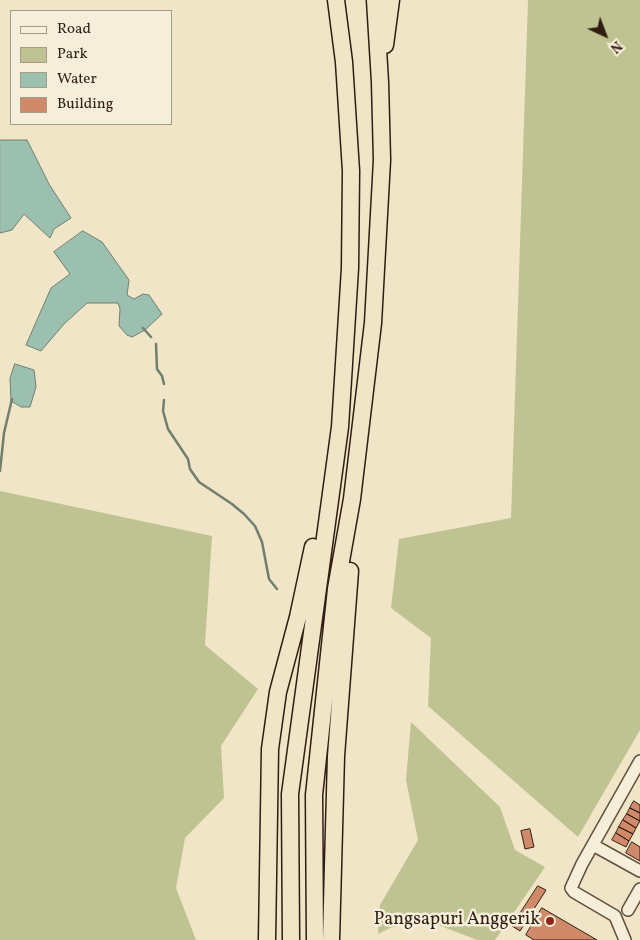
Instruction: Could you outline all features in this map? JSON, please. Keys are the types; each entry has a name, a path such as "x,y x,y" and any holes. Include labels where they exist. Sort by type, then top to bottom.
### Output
{"highway":[{"path":"291,940 290,794 340,427 351,259 351,171 344,62 336,0"},
{"path":"315,940 314,794 336,589 352,499 373,323 382,160 375,0"},
{"path":"380,82 391,0"},
{"path":"267,940 270,749 278,692 298,617 340,427"},
{"path":"331,940 336,756 348,586 353,543 352,499"}],"street":[{"path":"625,940 615,916 574,892 571,888 640,761"},
{"path":"593,845 640,871"},
{"path":"628,910 640,889"}],"green space":[{"path":"528,0 640,0 640,730 578,837 428,706 431,638 391,608 399,539 511,518"},
{"path":"0,491 212,536 205,645 258,689 221,746 224,798 185,838 176,888 196,940 0,940"},
{"path":"411,722 500,807 515,850 545,867 495,940 477,940 433,923 416,922 390,928 378,934 380,905 418,840 406,780"}],"water":[{"path":"0,140 27,140 49,184 71,218 54,229 50,238 24,214 12,230 0,233"},
{"path":"83,231 102,242 129,280 127,295 134,299 143,294 149,295 162,314 145,330 132,337 127,335 119,326 120,309 118,303 87,303 64,324 41,351 26,345 51,288 70,274 54,252"},
{"path":"15,364 34,370 36,387 30,407 21,407 11,401 10,379"}],"building":[{"path":"634,801 640,805 640,813 630,808"},
{"path":"630,808 640,813 640,821 627,814"},
{"path":"627,814 640,821 636,828 623,820"},
{"path":"623,820 636,828 633,834 619,827"},
{"path":"619,827 633,834 629,841 616,833"},
{"path":"530,829 534,847 525,849 521,831"},
{"path":"616,833 629,841 626,847 612,840"},
{"path":"632,842 640,847 640,861 626,853"},
{"path":"538,886 546,890 520,931 512,926"},
{"name":"Pangsapuri Anggerik","path":"542,908 597,940 534,940 526,935"}],"waterway":[{"path":"143,328 151,337"},
{"path":"156,344 157,369 162,376 164,384"},
{"path":"0,471 4,433 12,399"},
{"path":"164,400 163,411 168,429 188,459 190,469 199,482 232,504 255,526 262,542 269,579 277,589"}],"place":[{"name":"Pangsapuri Anggerik","path":"550,921"}]}
